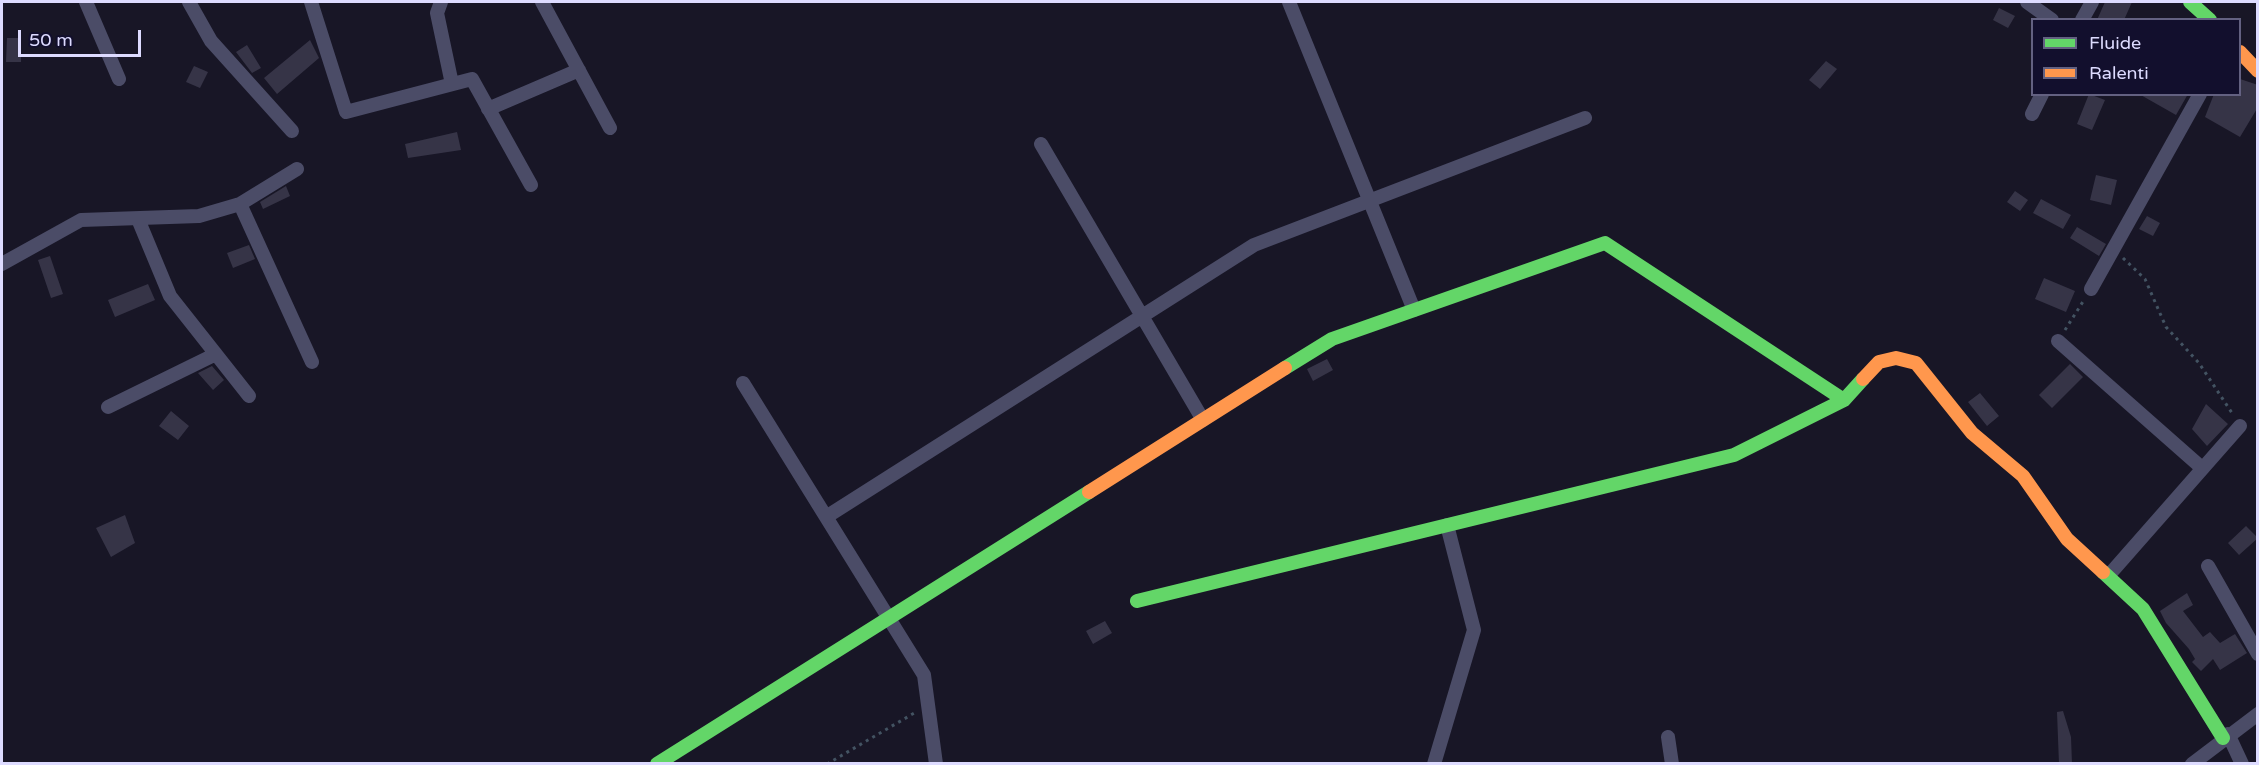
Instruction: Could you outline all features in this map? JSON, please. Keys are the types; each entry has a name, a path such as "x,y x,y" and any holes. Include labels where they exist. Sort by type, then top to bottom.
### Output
{"street":[{"path":"86,2 119,79"},
{"path":"189,2 212,41 292,132"},
{"path":"312,2 346,112 472,79 531,185"},
{"path":"441,2 437,13 452,84"},
{"path":"542,2 610,128"},
{"path":"1289,2 1414,310"},
{"path":"2027,2 2049,18"},
{"path":"2083,18 2091,2"},
{"path":"2190,2 2208,18"},
{"path":"2241,53 2258,72"},
{"path":"488,109 579,70"},
{"path":"2032,114 2041,96"},
{"path":"2091,288 2199,96"},
{"path":"826,517 1254,245 1585,118"},
{"path":"1041,144 1203,420"},
{"path":"2,264 81,220 200,216 240,204 297,169"},
{"path":"240,204 312,362"},
{"path":"138,219 170,296 249,396"},
{"path":"657,764 1332,339 1605,243 1844,400"},
{"path":"2058,341 2202,468"},
{"path":"108,407 216,354"},
{"path":"1137,601 1734,455 1844,400 1879,362 1896,358 1916,363 1972,433 2023,476 2067,539 2109,575 2143,609 2242,764"},
{"path":"743,383 924,675 936,764"},
{"path":"2109,575 2240,426"},
{"path":"1434,764 1474,630 1447,525"},
{"path":"2208,566 2258,654"},
{"path":"2192,764 2225,736 2258,714"},
{"path":"1668,737 1672,764"}],"path":[{"path":"2114,248 2145,279 2166,327 2199,363 2240,426"},
{"path":"2058,341 2091,288"},
{"path":"827,764 928,705"}],"building":[{"path":"2105,2 2132,2 2125,18 2098,18"},
{"path":"1999,8 2015,16 2008,28 1993,20"},
{"path":"7,38 21,38 21,62 6,62"},
{"path":"310,40 319,58 277,94 264,78"},
{"path":"247,45 261,68 252,73 236,52"},
{"path":"1826,61 1837,69 1820,89 1809,80"},
{"path":"194,66 208,72 200,88 186,82"},
{"path":"2241,79 2258,85 2258,107 2240,137 2205,117 2213,96 2241,96"},
{"path":"2088,96 2105,100 2092,130 2077,124"},
{"path":"2143,96 2187,96 2176,115"},
{"path":"457,132 461,150 408,158 405,144"},
{"path":"2096,175 2117,180 2111,205 2090,200"},
{"path":"286,186 290,196 263,209 260,202"},
{"path":"2015,191 2028,200 2020,211 2007,202"},
{"path":"2041,199 2071,215 2063,229 2033,213"},
{"path":"2147,216 2160,223 2153,236 2139,229"},
{"path":"2077,227 2106,244 2099,256 2070,238"},
{"path":"249,245 255,259 233,268 227,253"},
{"path":"50,256 63,294 51,298 38,260"},
{"path":"2044,278 2075,291 2066,312 2035,299"},
{"path":"148,284 155,300 115,317 108,300"},
{"path":"1327,359 1333,370 1313,381 1307,369"},
{"path":"2070,364 2083,377 2052,408 2039,395"},
{"path":"212,366 224,380 213,390 198,373"},
{"path":"1980,393 1999,416 1987,426 1968,402"},
{"path":"2206,404 2228,424 2207,446 2192,429"},
{"path":"171,411 189,426 178,440 159,426"},
{"path":"125,515 135,543 111,557 96,528"},
{"path":"2246,526 2258,538 2239,555 2228,543"},
{"path":"2187,593 2193,605 2183,611 2203,637 2210,632 2220,643 2235,634 2247,653 2220,670 2213,659 2201,671 2192,662 2195,659 2189,649 2166,623 2160,611"},
{"path":"1105,621 1112,633 1093,644 1086,631"},
{"path":"2063,711 2071,737 2072,764 2059,764 2057,712"}],"traffic: fast":[{"path":"2190,2 2208,18"},
{"path":"1285,368 1332,339 1605,243 1844,400"},
{"path":"1137,601 1734,455 1844,400 1863,379"},
{"path":"657,764 1089,492"},
{"path":"2103,572 2143,609 2223,738"}],"traffic: slow":[{"path":"2241,53 2258,71"},
{"path":"1863,379 1879,362 1896,358 1916,363 1972,433 2023,476 2067,539 2103,572"},
{"path":"1089,492 1285,368"}]}
